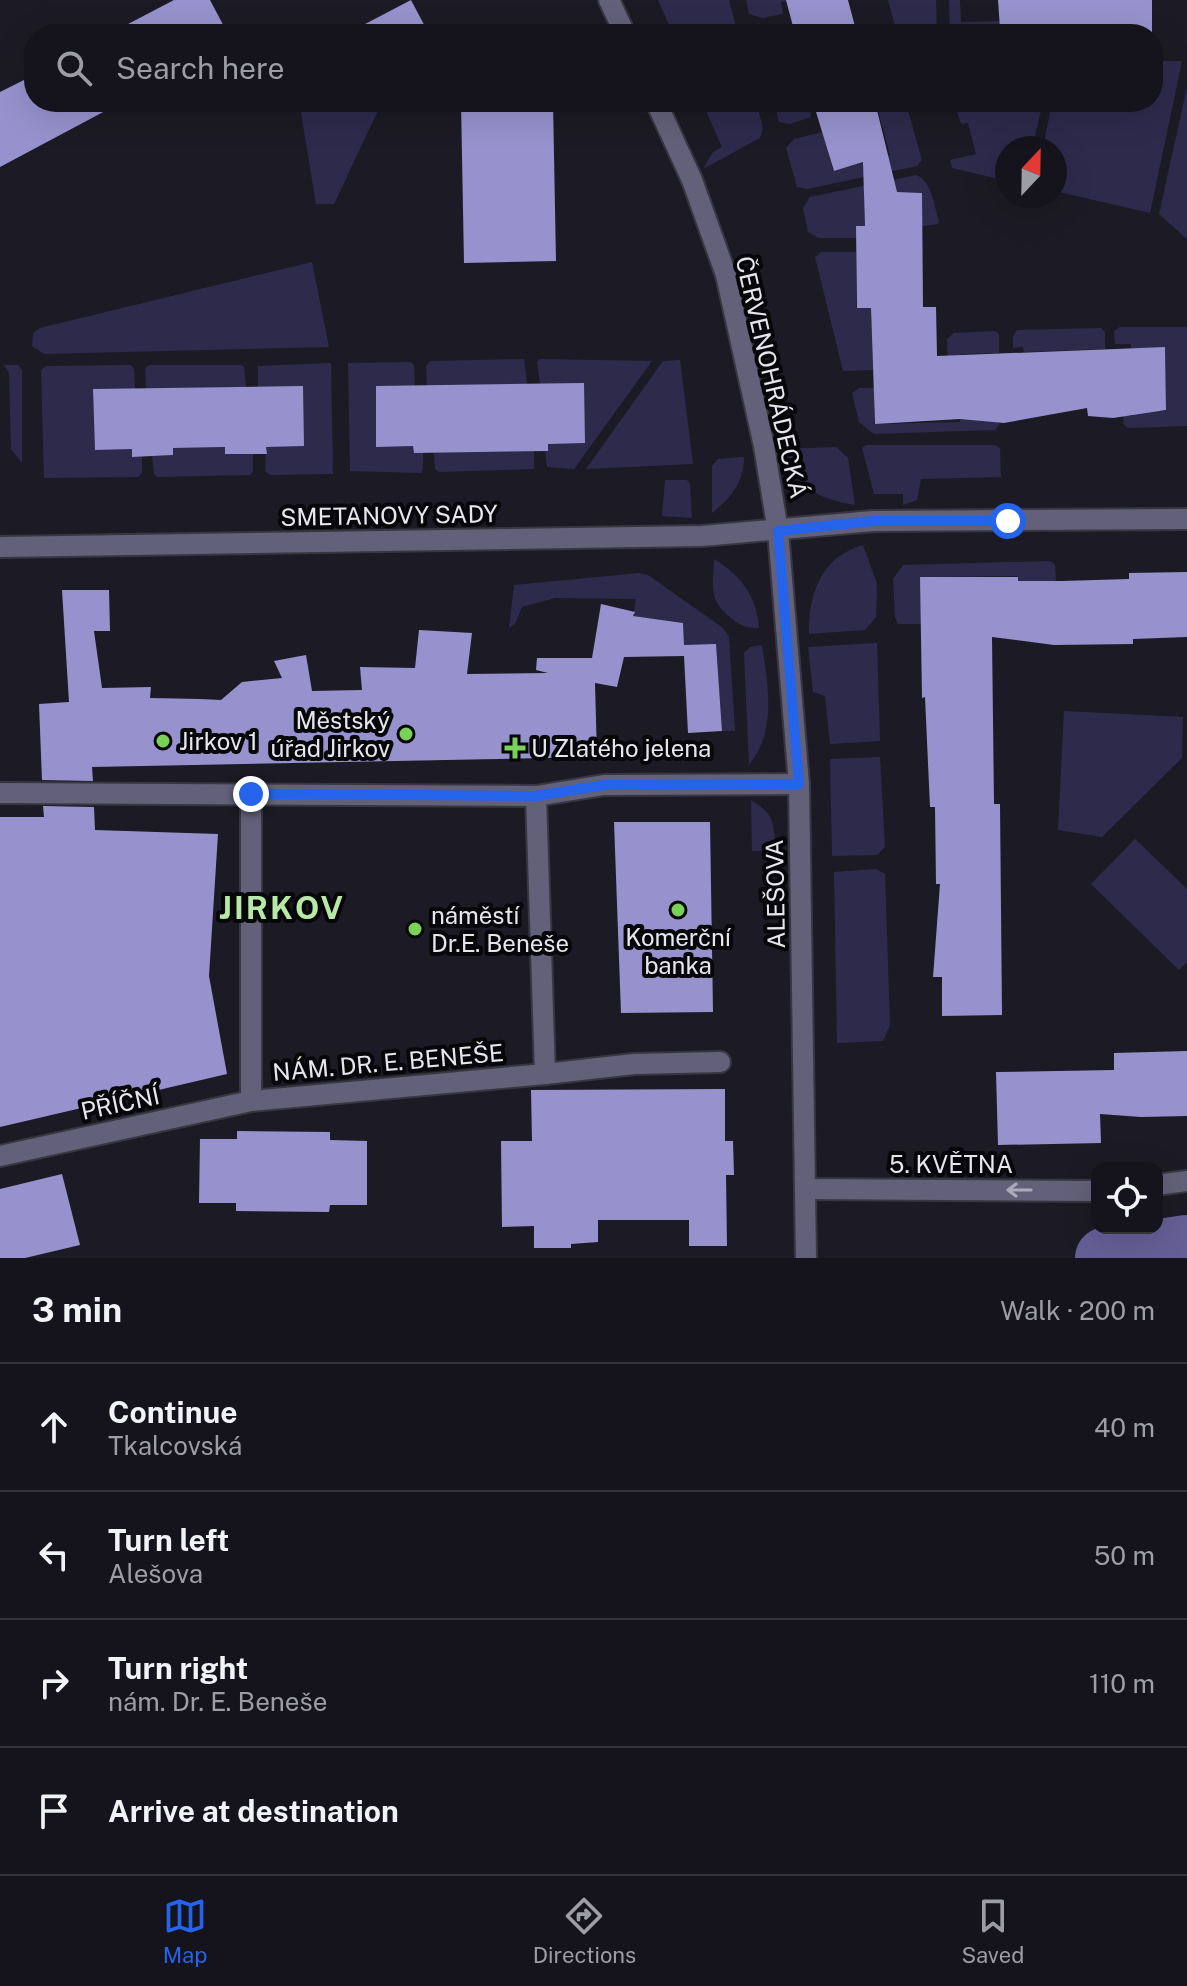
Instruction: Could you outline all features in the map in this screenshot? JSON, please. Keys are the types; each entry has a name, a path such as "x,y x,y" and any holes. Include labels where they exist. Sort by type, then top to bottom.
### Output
{"street":[{"path":"609,0 620,24"},
{"name":"ČERVENOHRÁDECKÁ","path":"661,112 692,180 726,275 764,446 778,531"},
{"name":"SMETANOVY SADY","path":"0,547 702,536 873,521 1187,519"},
{"name":"ALEŠOVA","path":"778,531 799,784 806,1258"},
{"path":"0,793 536,796 604,785 799,784"},
{"name":"NÁM. DR. E. BENEŠE","path":"251,794 251,1101 634,1064 720,1062"},
{"path":"536,796 545,1074"},
{"name":"PŘÍČNÍ","path":"0,1156 251,1101"},
{"path":"1163,1184 1187,1181"},
{"name":"5. KVĚTNA","path":"806,1189 1091,1191"}],"shaded area":[{"path":"658,0 729,0 735,24 669,24"},
{"path":"746,0 786,1 781,2 783,14 762,18 749,14"},
{"path":"888,0 936,0 937,24 894,24"},
{"path":"949,0 960,0 961,22 1000,21 1000,24 950,24"},
{"path":"1163,61 1182,61 1150,213 1067,194 1067,136 1045,136 1050,112 1163,112"},
{"path":"1187,87 1187,239 1159,214"},
{"path":"377,112 334,204 316,204 301,113"},
{"path":"706,112 759,112 763,128 760,138 703,169 713,152 722,147"},
{"path":"776,112 810,112 811,117 790,124 779,122"},
{"path":"878,112 908,112 922,160 917,166 807,189 797,187 786,148 794,139 823,132 833,171 890,155"},
{"path":"957,112 1041,112 1035,136 995,136 995,178 952,168 950,160 976,154 968,123 961,124"},
{"path":"916,175 929,188 938,224 922,226 922,193 864,191 865,226 856,226 856,238 818,238 808,232 803,208 810,197"},
{"path":"821,252 856,252 856,307 871,308 873,370 843,371 815,257"},
{"path":"312,262 329,347 44,354 32,346 33,333 40,328"},
{"path":"1120,327 1187,327 1187,426 1128,428 1123,424 1124,414 1133,416 1133,411 1166,411 1165,348 1131,348 1131,344 1115,344 1114,331"},
{"path":"1101,328 1105,332 1105,349 1024,352 1023,347 1013,348 1013,336 1017,330"},
{"path":"995,331 999,334 999,353 961,354 959,363 948,363 947,339 954,333"},
{"path":"524,359 527,384 427,386 426,366 430,361"},
{"path":"540,359 652,361 574,469 547,467 545,450 548,450 548,444 537,362"},
{"path":"680,360 693,464 586,469 663,361"},
{"path":"411,362 414,365 415,386 376,387 376,446 413,446 414,453 423,453 421,473 350,471 348,363"},
{"path":"331,363 333,474 270,475 265,471 266,447 258,366"},
{"path":"4,365 18,365 22,370 22,463 11,449 9,373"},
{"path":"131,365 135,389 93,390 95,449 132,449 132,456 142,457 142,473 138,477 44,478 41,370 46,366"},
{"path":"149,365 241,365 244,367 246,387 146,389 145,368"},
{"path":"859,388 874,388 874,424 960,422 960,410 999,417 999,425 995,430 874,434 859,422 852,393"},
{"path":"866,445 995,445 1000,448 1001,477 921,479 917,500 903,505 903,494 874,494 862,448"},
{"path":"225,447 226,454 253,454 253,471 250,475 157,477 154,474 152,456 173,455 173,448"},
{"path":"836,447 848,458 855,505 829,499 810,489 795,473 783,449"},
{"path":"534,451 534,469 439,472 435,469 434,452"},
{"path":"744,457 742,474 735,489 712,513 712,466 718,459"},
{"path":"665,480 687,480 690,484 692,518 662,516"},
{"path":"863,545 877,584 876,617 865,630 809,634 811,605 820,579 837,558"},
{"path":"714,559 732,572 746,588 755,606 759,628 741,625 720,608 714,594"},
{"path":"1050,561 1055,565 1056,581 1018,581 1017,576 921,577 921,624 898,624 895,617 893,579 903,565"},
{"path":"639,573 648,575 723,628 729,637 735,731 722,731 716,645 684,645 683,623 633,616 636,599 555,598 522,607 515,624 509,628 514,585"},
{"path":"877,643 880,741 830,744 825,696 813,692 808,647"},
{"path":"762,645 768,692 767,723 758,752 749,765 744,653 750,647"},
{"path":"1064,711 1183,717 1182,758 1102,837 1058,830"},
{"path":"880,757 885,847 877,855 832,856 830,759"},
{"path":"751,800 769,815 776,850 752,851"},
{"path":"1135,839 1187,889 1187,962 1179,970 1091,884"},
{"path":"876,869 885,874 890,1025 883,1041 837,1043 834,872"}],"building":[{"path":"174,0 210,0 223,24 128,24"},
{"path":"411,0 424,24 365,24"},
{"path":"786,0 848,0 854,24 792,24"},
{"path":"998,0 1152,0 1152,24 1000,24"},
{"path":"24,80 24,112 103,112 0,167 0,92"},
{"path":"461,112 553,112 556,261 464,263"},
{"path":"816,112 877,112 897,192 922,193 923,307 936,307 937,356 1165,347 1166,410 1113,418 1088,416 1087,408 1004,423 960,419 875,424 871,308 857,308 856,226 865,226 863,162 834,171"},
{"path":"584,383 585,443 548,444 548,451 414,453 413,446 376,447 376,386"},
{"path":"303,386 304,446 266,447 267,454 225,454 225,447 173,448 173,455 132,457 132,449 95,450 93,389"},
{"path":"1187,572 1187,637 1133,639 1133,644 1054,645 992,637 994,804 1000,804 1002,1015 942,1016 942,977 933,977 940,884 936,884 935,807 930,807 925,697 922,698 920,577 1018,577 1018,581 1062,581 1129,579 1129,573"},
{"path":"62,590 109,590 110,631 94,631 102,688 151,687 150,698 221,700 242,682 282,678 274,661 306,655 312,691 362,690 360,667 415,668 419,630 472,633 467,674 548,673 536,670 537,658 592,658 601,604 635,612 633,616 683,623 684,645 716,644 722,731 688,733 684,656 624,657 617,687 595,683 597,757 92,767 93,781 42,780 39,704 69,702"},
{"path":"43,806 94,807 95,830 218,834 209,976 227,1074 0,1127 0,817 44,817"},
{"path":"614,822 710,822 713,1012 621,1013"},
{"path":"1187,1051 1187,1116 1100,1114 1101,1143 998,1145 996,1072 1114,1070 1114,1053"},
{"path":"725,1089 725,1141 733,1141 734,1175 726,1175 727,1246 689,1246 689,1220 598,1220 598,1242 571,1244 571,1248 534,1248 534,1226 502,1227 501,1141 532,1141 531,1090"},
{"path":"237,1131 330,1132 330,1140 367,1141 367,1205 330,1205 329,1212 236,1211 236,1203 199,1203 200,1139 237,1139"},
{"path":"62,1174 80,1245 25,1258 0,1258 0,1189"}],"waterway":[{"path":"1106,1258 1187,1246"}],"place":[{"name":"Městský úřad Jirkov","path":"406,734"},
{"name":"Jirkov 1","path":"163,741"},
{"name":"U Zlatého jelena","path":"515,748"},
{"name":"Komerční banka","path":"678,910"},
{"name":"náměstí Dr.E. Beneše","path":"415,929"}],"district":[{"name":"JIRKOV","path":"282,907"}],"route":[{"path":"251,794 536,796 604,785 799,784 778,531 873,521 1008,521"}]}
